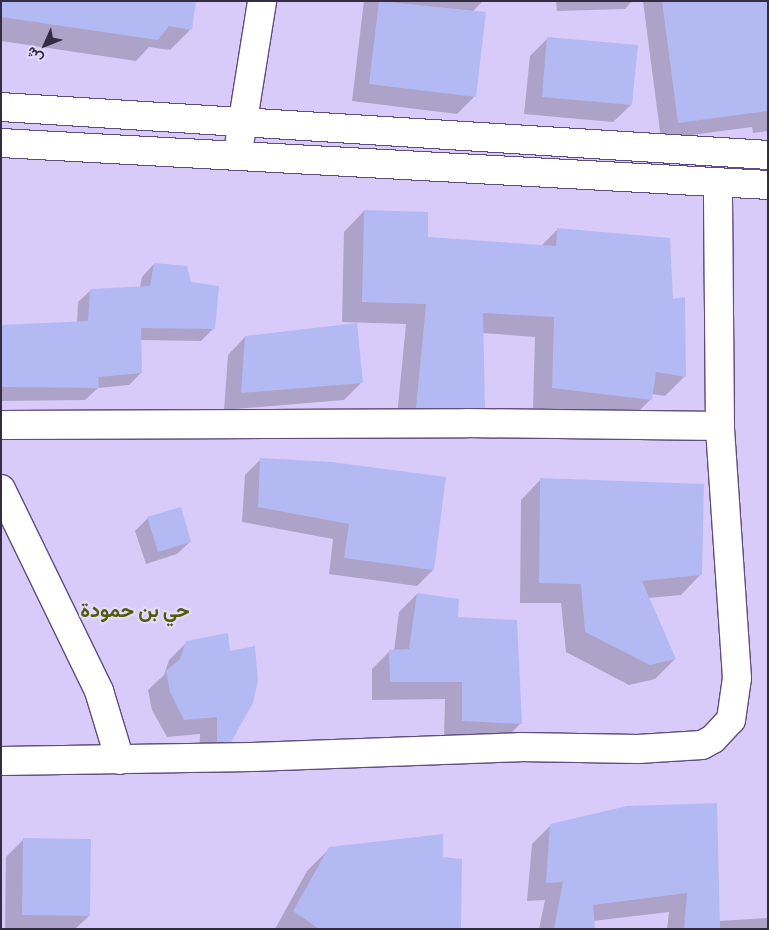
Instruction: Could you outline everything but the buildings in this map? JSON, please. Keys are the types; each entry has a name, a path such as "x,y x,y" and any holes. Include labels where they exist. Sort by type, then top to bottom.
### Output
{"street":[{"path":"239,158 241,122 262,1"},
{"path":"1,106 768,155"},
{"path":"1,143 239,158 768,185"},
{"path":"1,761 120,760 520,746 638,749 702,744 714,739 730,720 736,678 720,426 718,183"},
{"path":"1,424 467,422 720,426"},
{"path":"1,489 99,691 120,760"}],"district":[{"name":"حي بن حمودة","path":"135,609"}]}
